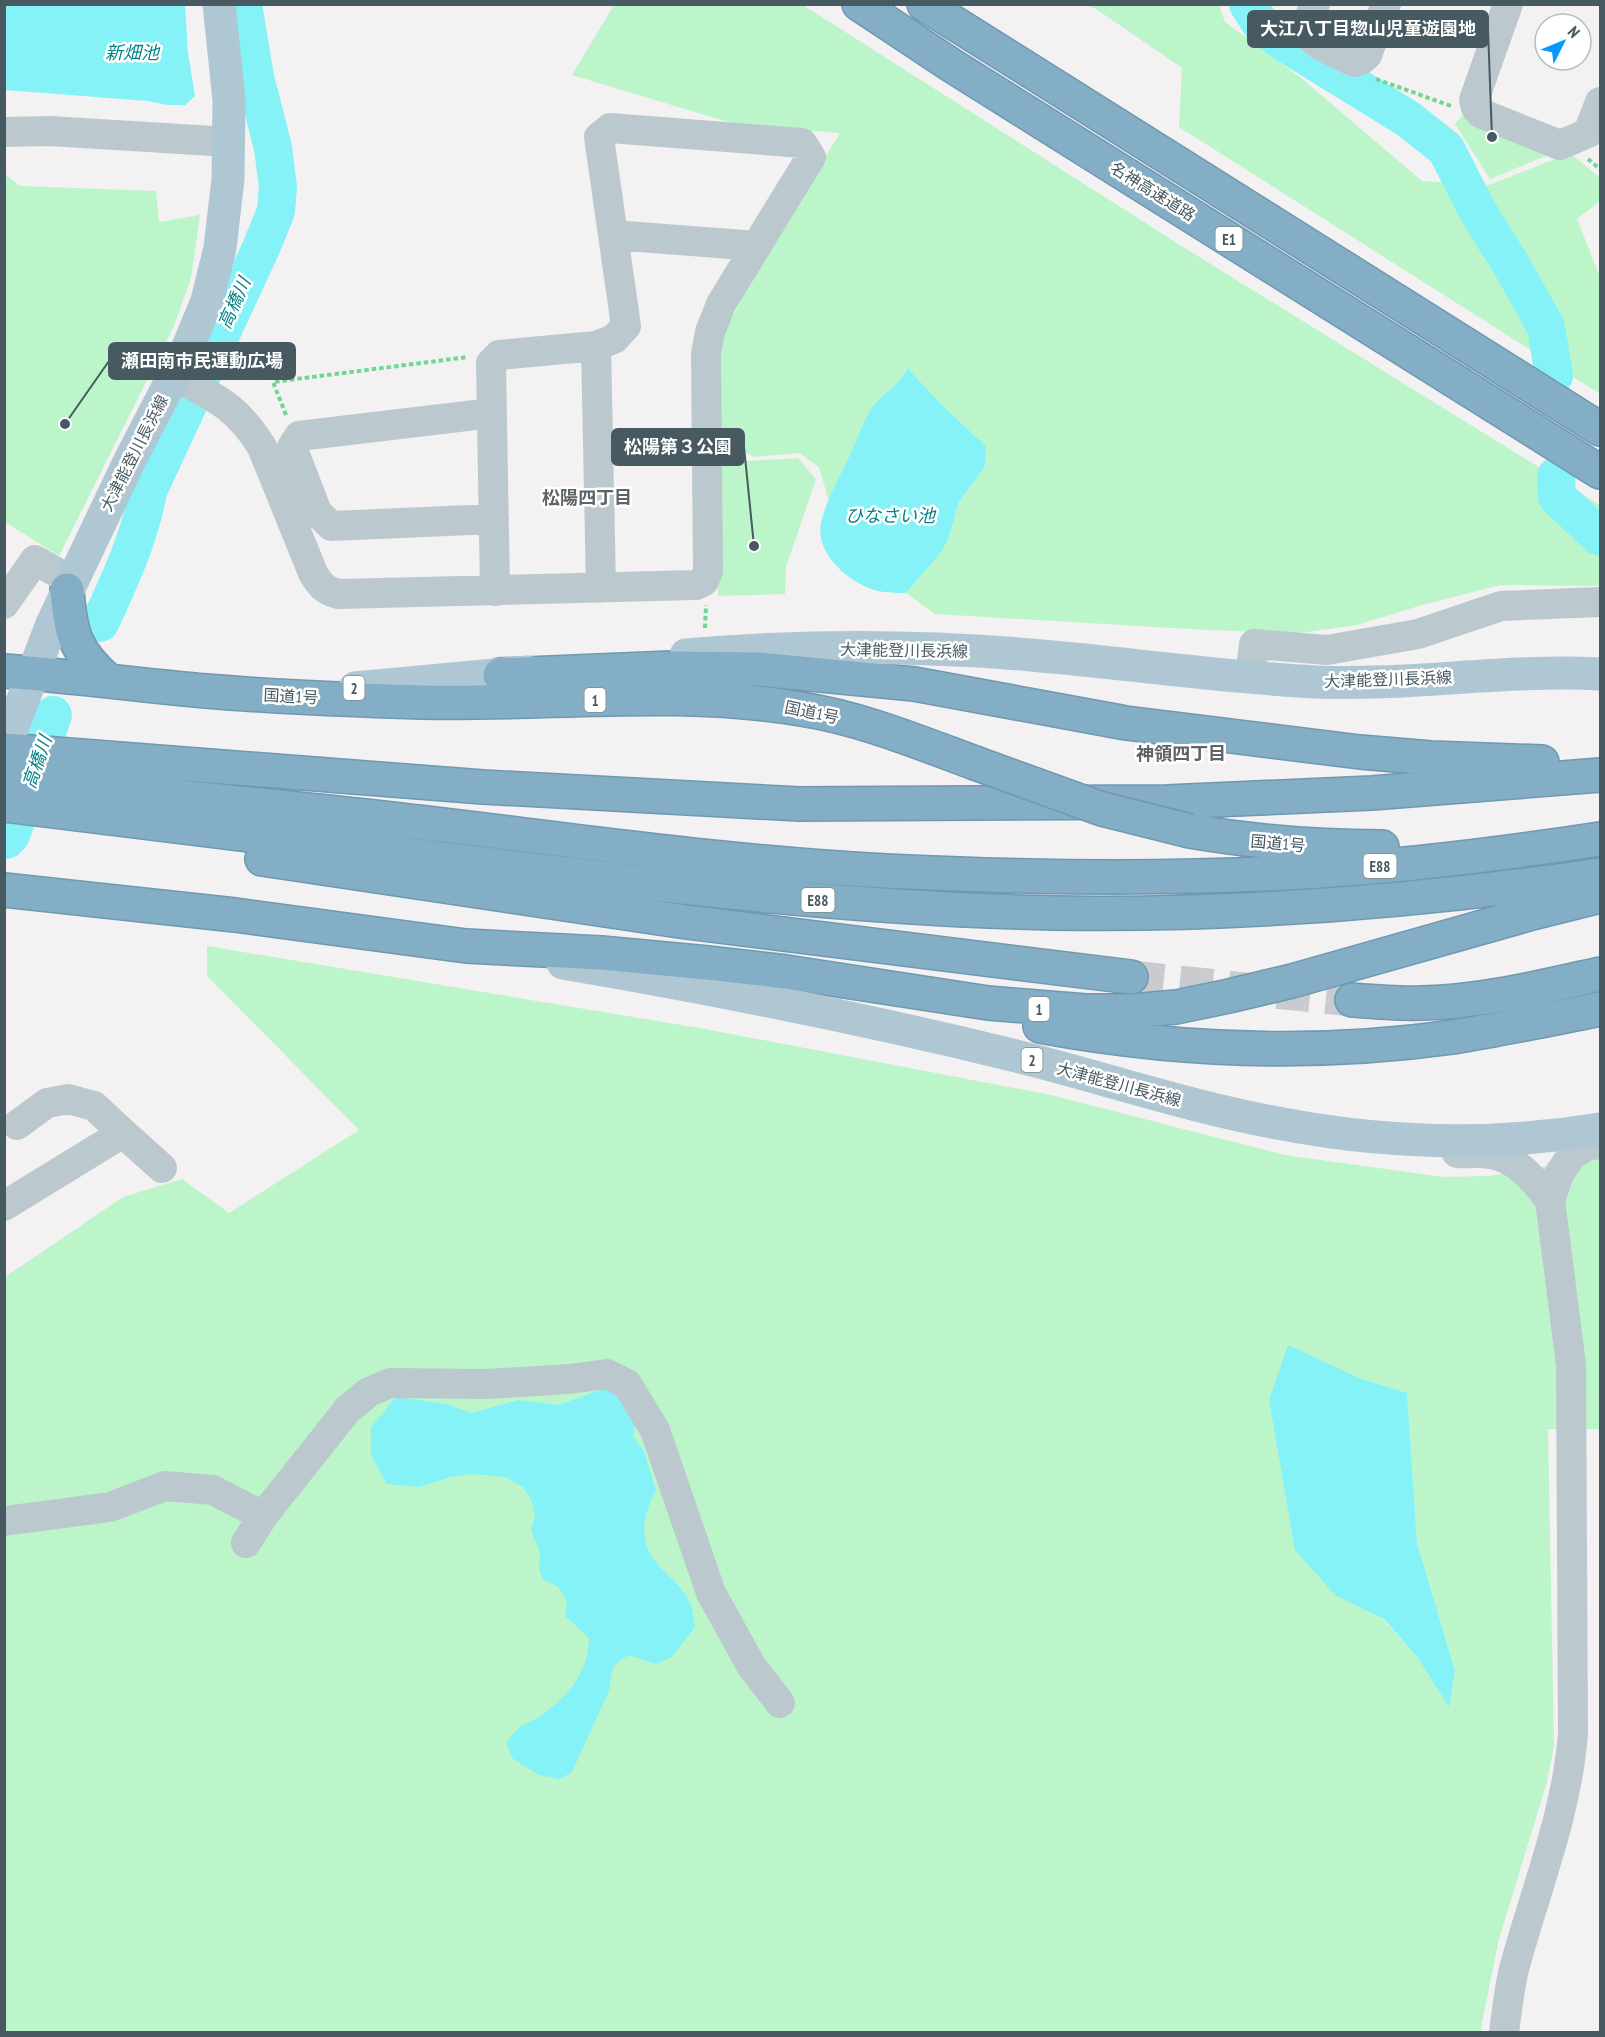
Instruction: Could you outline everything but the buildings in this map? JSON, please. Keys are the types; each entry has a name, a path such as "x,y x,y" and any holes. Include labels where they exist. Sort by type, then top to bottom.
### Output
{"highway":[{"name":"名神高速道路","path":"859,4 951,65 1600,472"},
{"name":"E1","path":"924,4 1600,429"},
{"path":"69,586 69,615 73,637 91,666 108,680"},
{"path":"500,675 672,668 758,669 914,684 1126,723 1360,752 1431,758 1600,762"},
{"name":"国道1号","path":"19,672 207,691 424,702 694,699 758,702 847,719 903,736 1102,809 1190,831 1291,845 1406,847 1518,838 1600,828"},
{"name":"E88","path":"4,750 38,799 664,886 777,897 976,910 1059,913 1157,912 1323,905 1504,889 1600,875"},
{"name":"E88","path":"4,805 38,799 483,787 800,804 1167,802 1372,793 1600,775"},
{"name":"E88","path":"4,778 38,799 686,922 1131,977"},
{"name":"E88","path":"38,799 367,816 661,851 882,871 979,874 1158,877 1322,871 1505,853 1600,839"},
{"name":"1","path":"4,890 235,915 466,946 601,953 786,972 998,1004 1086,1011 1132,1011 1176,1007 1240,994 1600,896"},
{"path":"786,972 1100,1038 1158,1044 1281,1048 1396,1043 1493,1030 1600,1009"},
{"path":"1352,1000 1403,1003 1454,1001 1534,989 1600,974"}],"main road":[{"name":"大津能登川長浜線","path":"4,750 19,672 52,624 105,509 187,383 185,354 207,301 220,248 226,206 229,100 219,4"},
{"name":"大津能登川長浜線","path":"207,691 322,690 500,675 705,653 874,648 1032,655 1250,678 1319,682 1521,674 1600,674"},
{"name":"大津能登川長浜線","path":"466,946 713,989 836,1015 1016,1056 1207,1107 1328,1132 1426,1141 1550,1136 1600,1129"}],"street":[{"path":"1315,4 1307,24 1307,32 1312,39 1355,62 1367,55 1386,4"},
{"path":"1508,4 1474,100 1480,113 1560,145 1588,133 1600,102"},
{"path":"187,383 225,403 239,415 262,447 313,573 320,585 329,592 339,594 495,591 696,585 705,588 708,571 706,354 710,332 721,304 811,157 802,143 610,128 599,137 626,326 615,339 596,346 499,355 491,363 495,591"},
{"path":"4,132 50,131 229,142"},
{"path":"613,235 757,246"},
{"path":"596,346 601,588"},
{"path":"492,413 299,436 292,447 317,512 331,526 494,519"},
{"path":"4,604 35,560 69,586"},
{"path":"1250,678 1254,644 1327,650 1418,634 1501,606 1600,602"},
{"path":"17,1125 47,1103 68,1099 94,1106 162,1168"},
{"path":"4,1206 123,1133"},
{"path":"1389,1138 1427,1148 1464,1154 1491,1154 1505,1158 1532,1177 1550,1200"},
{"path":"1504,2032 1514,1972 1565,1794 1573,1733 1571,1365 1550,1200 1559,1174 1572,1155 1587,1146 1600,1144"},
{"path":"246,1543 263,1516 348,1409 369,1392 390,1383 487,1384 607,1374 627,1384 655,1430 711,1593 752,1667 780,1703"},
{"path":"4,1521 110,1507 165,1486 213,1490 263,1516"}],"path":[{"path":"1355,62 1365,75 1462,111 1476,108"},
{"path":"299,436 291,428 273,382 481,356 491,363"},
{"path":"705,588 705,629"}],"green space":[{"path":"614,5 803,5 1180,245 1600,505 1600,586 1500,585 1357,625 1300,633 1206,630 935,614 906,593 942,551 948,540 959,502 985,466 986,446 906,368 902,380 874,405 829,501 819,467 799,453 754,457 716,438 715,350 754,274 840,133 738,125 572,75"},
{"path":"1085,5 1219,5 1225,22 1300,77 1422,181 1489,185 1570,153 1600,178 1600,201 1577,219 1600,277 1600,394 1179,127 1182,68 1096,9"},
{"path":"1462,116 1558,151 1490,179 1455,124"},
{"path":"5,174 20,186 156,191 159,222 200,215 191,278 174,326 59,556 5,522"},
{"path":"798,458 816,479 786,567 785,594 718,596 715,463"},
{"path":"207,946 705,1029 1051,1095 1285,1155 1443,1177 1488,1176 1600,1157 1600,1429 1548,1429 1554,1746 1547,1782 1499,1939 1481,2032 5,2032 5,1277 123,1197 182,1179 229,1213 359,1130 207,976","holes":["1359,1378 1407,1394 1417,1543 1455,1671 1449,1706 1418,1658 1383,1619"]}],"water":[{"name":"新畑池","path":"4,5 185,5 188,53 195,96 185,105 167,105 148,101 5,90"},
{"name":"ひなさい池","path":"907,368 986,446 985,466 959,502 948,540 942,551 906,593 890,593 864,586 844,573 828,555 820,534 823,514 867,416 874,405 896,385"},
{"path":"1288,1345 1359,1378 1407,1393 1417,1543 1455,1671 1449,1707 1418,1658 1384,1619 1335,1595 1295,1550 1269,1400"},
{"path":"609,1387 625,1393 636,1420 633,1436 644,1451 656,1490 645,1520 645,1540 648,1549 653,1559 687,1597 692,1608 695,1627 672,1657 656,1664 629,1655 619,1661 612,1669 609,1691 572,1772 560,1779 539,1775 513,1759 506,1743 521,1726 539,1717 567,1693 580,1673 588,1651 589,1638 565,1616 567,1601 558,1587 542,1579 539,1566 540,1553 531,1530 535,1516 531,1499 523,1487 505,1477 471,1474 450,1477 419,1487 387,1484 371,1455 371,1427 396,1397 446,1404 472,1413 518,1400 559,1405"}],"waterway":[{"name":"高橋川","path":"100,623 135,542 148,491 276,211 278,187 273,148 255,77 243,4"},
{"path":"1248,4 1262,26 1282,41 1408,119 1446,149 1477,210 1546,327 1554,376"},
{"path":"1556,476 1557,497 1600,537"},
{"name":"高橋川","path":"6,840 11,835 53,715"}],"tunnel":[{"path":"1131,977 1352,1000"}],"place":[{"name":"大江八丁目惣山児童遊園地","path":"1492,137"},
{"name":"瀬田南市民運動広場","path":"65,424"},
{"name":"松陽第３公園","path":"754,546"}],"district":[{"name":"松陽四丁目","path":"587,497"},
{"name":"神領四丁目","path":"1181,753"}]}
